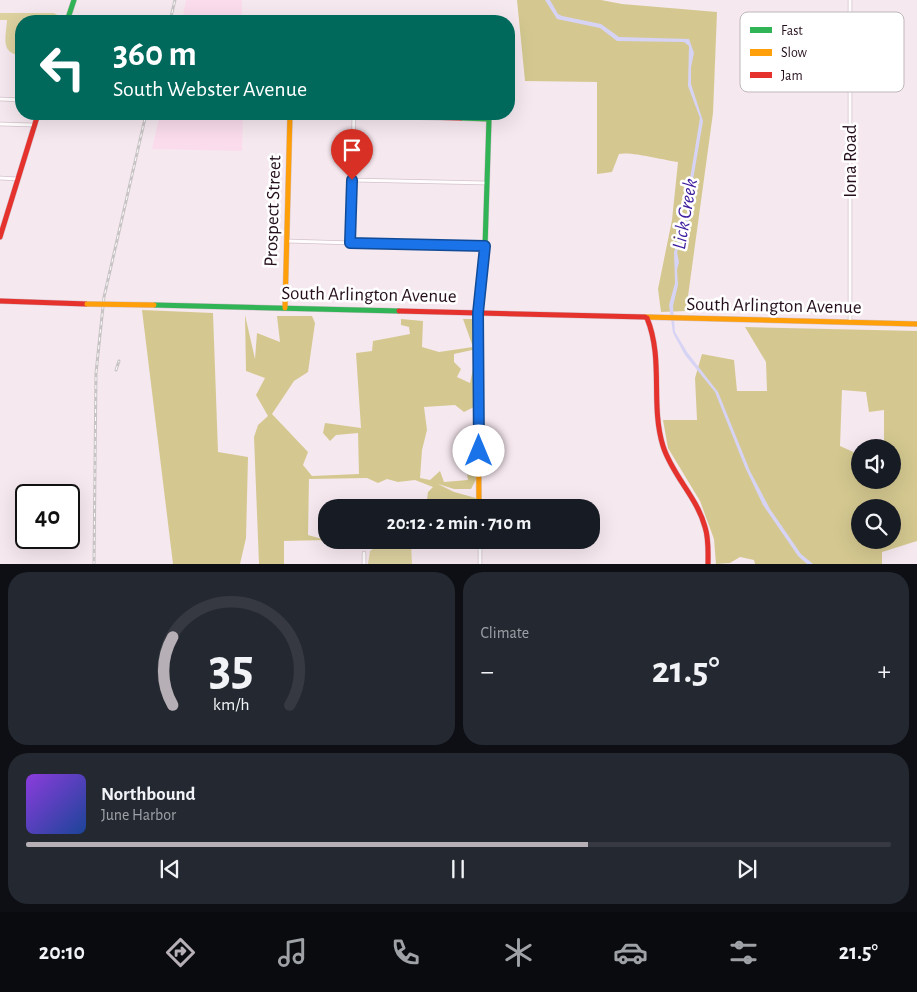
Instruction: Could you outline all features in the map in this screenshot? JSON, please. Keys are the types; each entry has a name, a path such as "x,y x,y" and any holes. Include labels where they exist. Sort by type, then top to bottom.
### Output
{"main road":[{"path":"69,15 74,0"},
{"path":"0,237 36,120"},
{"name":"Prospect Street","path":"285,308 290,120"},
{"path":"480,499 478,313 485,246 489,120"},
{"name":"South Arlington Avenue","path":"0,301 917,324"},
{"path":"647,318 655,342 661,439 672,469 704,523 708,538 708,564"}],"street":[{"name":"Iona Road","path":"850,92 850,323"},
{"path":"0,99 15,100"},
{"path":"350,243 354,120"},
{"path":"0,124 34,125"},
{"path":"0,178 18,179"},
{"path":"352,180 487,183"},
{"path":"287,241 485,246"},
{"path":"480,549 480,564"},
{"path":"364,553 364,564"}],"shaded area":[{"path":"186,0 242,0 242,15 183,15"},
{"path":"517,0 601,0 622,4 717,12 713,113 686,311 661,312 658,289 672,220 678,162 624,153 619,154 612,172 597,174 597,82 525,81"},
{"path":"0,13 54,13 58,15 15,15 15,54 10,52 6,44 7,20 0,20"},
{"path":"159,120 243,120 242,151 152,149"},
{"path":"142,310 213,313 218,452 248,457 246,538 240,564 173,564"},
{"path":"245,315 255,359 257,333 280,342 277,316 312,316 315,323 308,372 294,381 272,414 308,452 303,465 312,476 359,474 358,433 336,435 330,441 323,433 325,423 361,428 356,353 372,351 373,341 410,334 409,327 401,325 401,319 423,321 422,347 439,352 473,347 463,319 476,319 476,352 472,350 454,354 454,362 461,369 457,377 470,383 473,369 476,369 476,406 464,412 455,405 424,407 427,430 422,450 420,478 430,480 440,471 444,482 468,480 467,474 474,471 478,476 471,489 454,489 438,484 454,492 476,498 427,499 428,492 433,487 415,480 398,482 387,479 378,483 367,478 309,479 308,535 318,538 318,540 284,541 284,564 259,564 254,437 258,425 268,416 256,395 265,378 246,371"},
{"path":"745,327 917,331 917,541 901,546 901,499 851,499 851,549 892,549 882,552 882,564 755,564 754,560 740,557 730,563 716,564 714,539 700,501 668,448 663,420 697,420 695,378 702,354 734,360 737,391 767,391 766,362"},
{"path":"373,549 411,549 412,564 368,564 370,551"}],"water":[{"name":"Lick Creek","path":"545,0 550,0 558,14 562,16 601,24 619,37 689,39 694,53 691,67 691,84 703,121 692,186 693,196 690,218 677,252 679,262 677,270 678,285 673,306 675,332 687,352 718,392 750,471 770,509 801,554 813,564 807,564 798,556 763,505 745,467 715,392 685,355 673,333 669,305 675,283 674,252 688,216 689,185 700,118 688,86 689,46 684,42 617,41 600,28 557,19"}],"railway":[{"path":"171,15 175,0"},
{"path":"94,564 96,373 104,297 145,120"},
{"path":"116,370 119,361"}],"traffic: fast":[{"path":"69,15 74,0"},
{"path":"478,379 478,313 485,247 489,120"},
{"path":"154,305 399,311"}],"traffic: slow":[{"path":"285,308 290,120"},
{"path":"87,304 154,305"},
{"path":"645,317 917,324"},
{"path":"478,379 479,499"}],"traffic: jam":[{"path":"0,237 36,120"},
{"path":"0,301 87,304"},
{"path":"399,311 645,317"},
{"path":"647,318 655,350 659,430 667,457 701,516 707,536 708,564"}],"route":[{"path":"352,180 350,243 485,246 478,313 479,451"}]}
